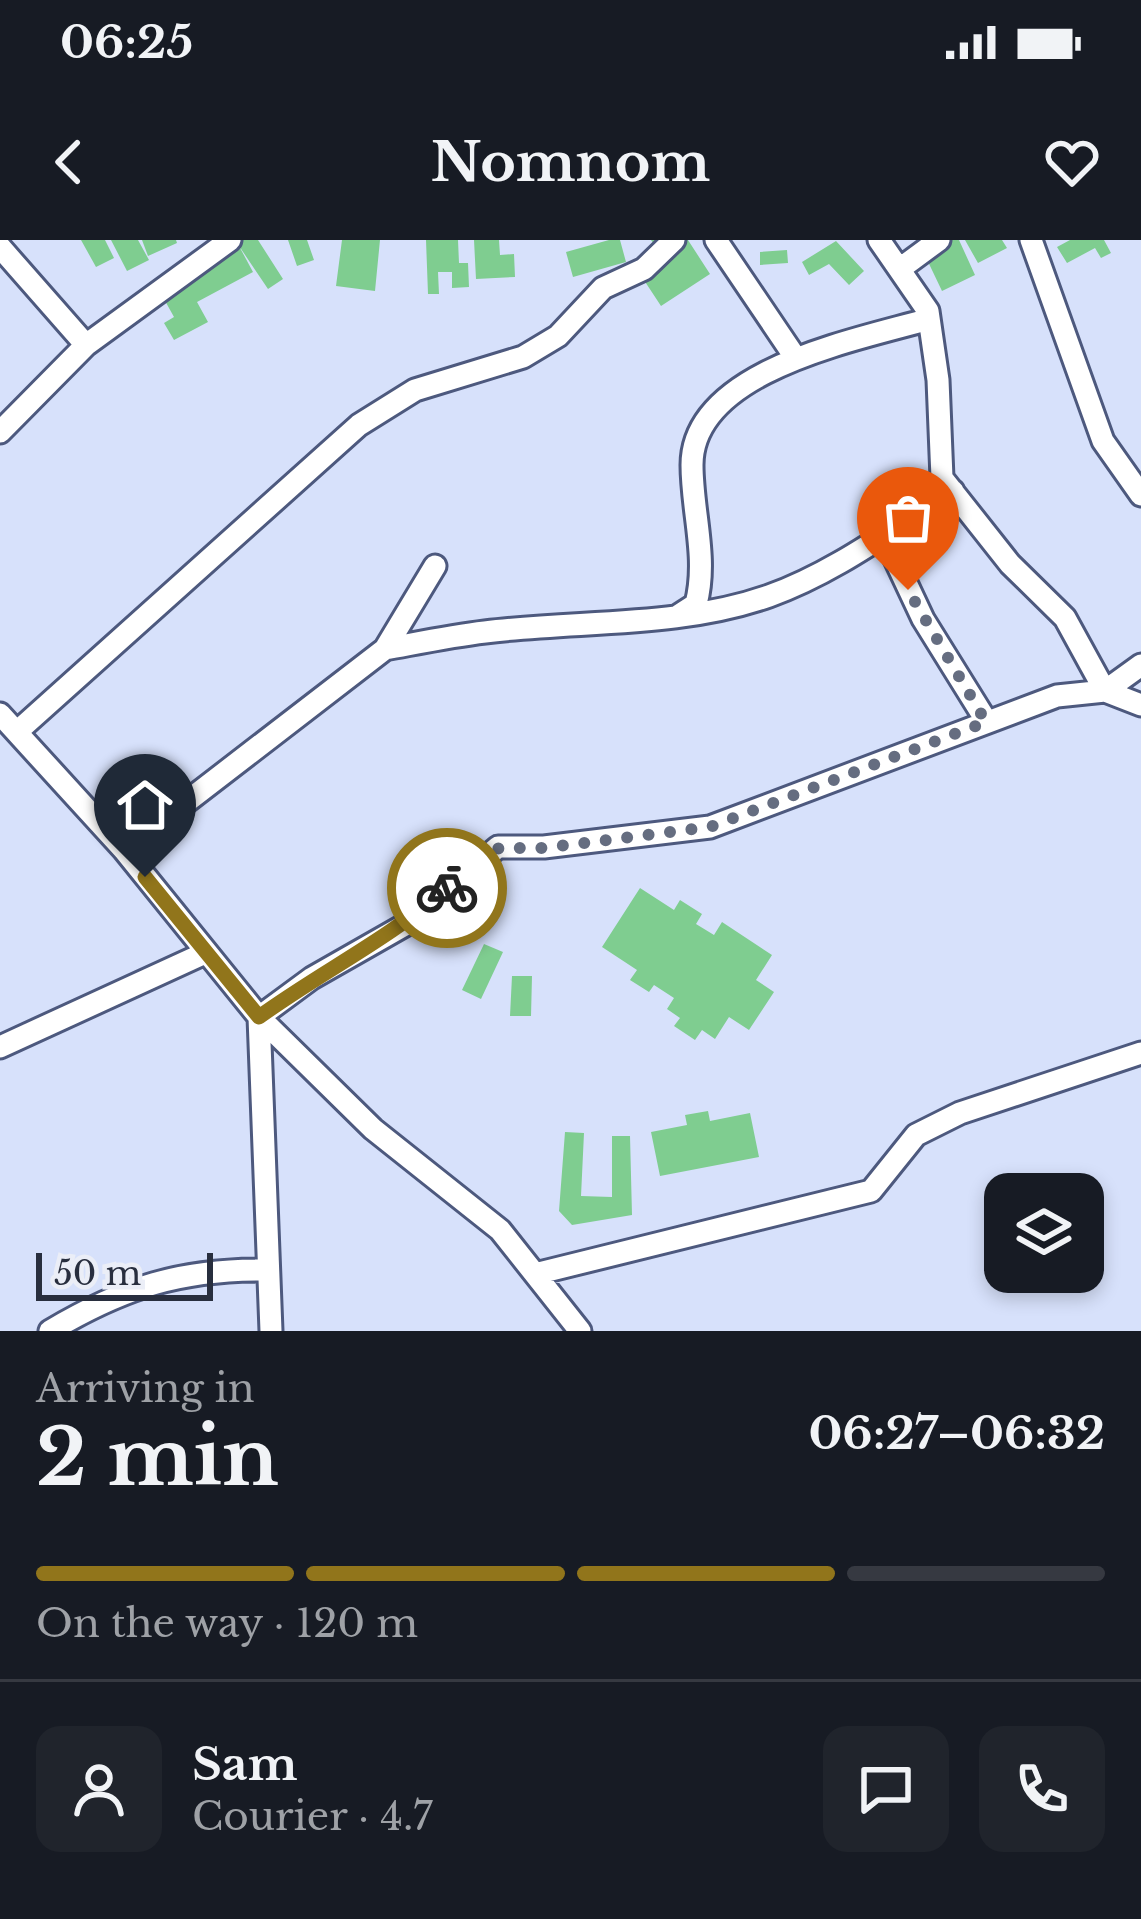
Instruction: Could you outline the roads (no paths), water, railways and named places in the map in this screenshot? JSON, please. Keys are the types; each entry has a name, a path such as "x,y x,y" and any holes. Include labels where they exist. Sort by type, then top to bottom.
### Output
{"street":[{"path":"0,432 86,345 230,240"},
{"path":"19,730 358,424 416,391 523,357 559,336 603,288 644,268 674,240"},
{"path":"716,240 795,357"},
{"path":"879,240 901,268 929,319 942,478 1010,564 1065,618 1105,691"},
{"path":"901,268 939,240"},
{"path":"1031,240 1103,441 1141,495"},
{"path":"0,247 86,345"},
{"path":"678,615 696,604 703,579 692,465 695,432 710,411 795,357 929,319"},
{"path":"385,649 486,632 678,615 770,596 885,538 953,491"},
{"path":"885,538 923,619 986,722"},
{"path":"124,850 385,649 435,566"},
{"path":"1105,691 1141,664"},
{"path":"259,1017 312,978 405,925 499,848 544,848 710,827 1057,696 1105,691 1141,705"},
{"path":"0,714 124,850 259,1017 374,1129 500,1230 580,1331"},
{"path":"0,1047 206,953"},
{"path":"259,1017 271,1331"},
{"path":"535,1274 871,1191 916,1135 1141,1053"},
{"path":"50,1331 128,1288 226,1269 268,1270"}]}
